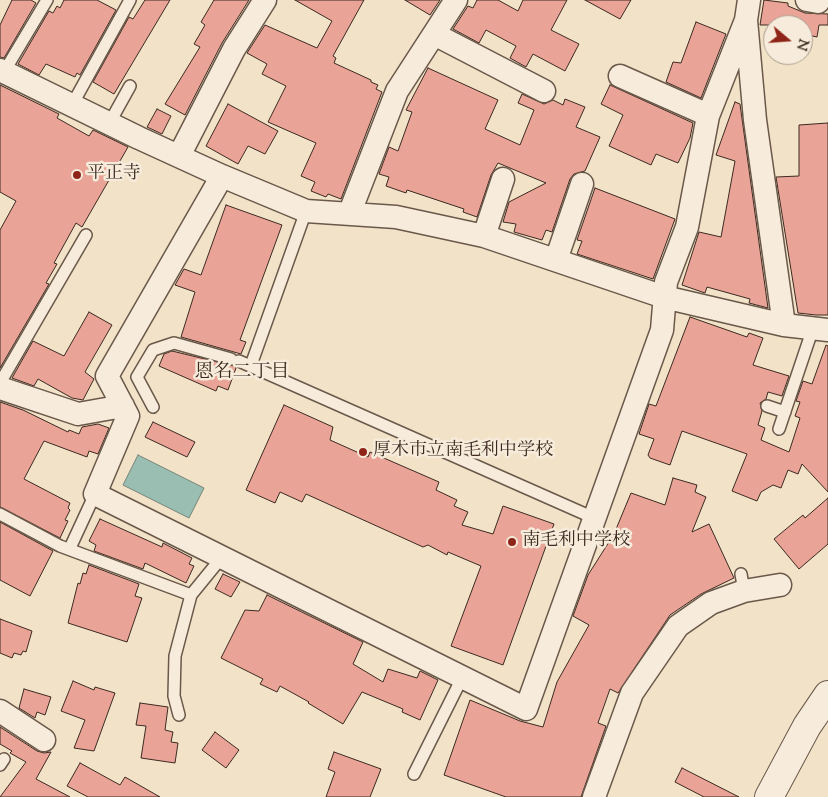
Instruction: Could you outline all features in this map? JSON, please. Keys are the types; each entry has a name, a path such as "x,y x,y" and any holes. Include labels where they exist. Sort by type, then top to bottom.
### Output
{"street":[{"path":"179,156 234,49 265,0"},
{"path":"350,212 397,91 456,0"},
{"path":"222,176 107,376 128,416 95,494 526,709 662,330 666,282 687,228 708,115 748,10"},
{"path":"748,10 755,120 784,325"},
{"path":"434,34 514,85 544,91"},
{"path":"2,71 222,176 306,210 396,216 484,236 664,297 784,325 820,329"},
{"path":"620,76 708,115"},
{"path":"484,236 503,179"},
{"path":"556,260 582,184"},
{"path":"0,388 78,414 123,406"},
{"path":"594,797 632,693 678,626 742,583 780,586"},
{"path":"769,797 807,726 828,695"},
{"path":"0,711 44,740"}],"lane":[{"path":"2,71 47,0"},
{"path":"72,105 130,0"},
{"path":"110,122 130,86"},
{"path":"251,365 306,210"},
{"path":"0,383 86,235"},
{"path":"779,429 820,329"},
{"path":"153,407 137,377 152,350 174,343 251,365 594,518"},
{"path":"767,406 785,412"},
{"path":"70,548 95,494"},
{"path":"0,514 60,546 70,548 192,595"},
{"path":"179,715 174,696 175,656 192,595 222,557"},
{"path":"414,774 462,678"}],"water":[{"path":"138,455 204,488 189,518 123,485"}],"building":[{"path":"12,0 31,0 36,3 4,58 0,57 0,25"},
{"path":"64,0 97,0 116,10 80,75 77,73 75,77 46,64 39,75 18,64 49,11 53,13 57,6 60,8"},
{"path":"145,0 170,0 114,94 93,82 129,17 133,19"},
{"path":"214,0 249,0 222,43 185,115 165,104 200,47 194,44 205,25 201,22"},
{"path":"295,0 364,0 333,56 336,58 334,63 371,80 371,82 378,85 376,89 382,92 341,199 328,194 326,197 311,191 315,182 301,176 316,143 268,122 286,86 262,74 267,64 247,53 265,25 317,48 332,21"},
{"path":"405,0 440,0 430,15"},
{"path":"477,0 498,0 518,11 523,0 567,0 551,30 579,44 565,71 533,54 526,67 510,58 516,46 486,30 479,43 453,29 468,6 473,8"},
{"path":"585,0 631,0 620,19"},
{"path":"764,0 788,3 788,6 805,13 828,14 828,25 819,25 817,37 813,36 813,15 763,15 763,25 760,25"},
{"path":"696,22 726,34 701,98 666,82 673,62 681,63"},
{"path":"428,68 498,100 485,129 520,145 534,110 518,103 522,94 544,104 553,100 563,105 565,99 585,107 576,127 600,137 585,171 574,174 570,179 552,232 546,230 542,240 514,232 516,224 503,222 509,202 546,183 498,163 491,175 477,217 463,212 464,209 407,190 406,193 386,186 389,177 379,174 389,147 398,151 412,112 406,110"},
{"path":"0,85 59,114 57,118 89,136 93,130 128,147 82,227 76,223 54,263 57,264 46,283 49,284 0,368 0,230 16,201 0,192"},
{"path":"610,85 693,123 690,138 678,163 656,154 651,165 609,146 623,115 601,104"},
{"path":"735,102 740,104 768,308 749,303 750,299 707,287 705,293 682,285 699,232 721,237 735,161 716,155"},
{"path":"228,104 278,131 265,154 248,146 238,164 206,146"},
{"path":"157,109 171,116 162,134 147,127"},
{"path":"828,123 828,315 816,315 798,313 776,177 799,176 799,125"},
{"path":"595,188 675,219 653,279 577,254 582,241 577,240"},
{"path":"226,205 282,225 240,340 246,342 241,354 181,337 195,292 175,285 184,269 201,275"},
{"path":"89,312 112,325 85,372 94,379 83,400 72,398 38,379 34,386 12,378 33,341 64,356"},
{"path":"690,317 747,337 749,333 763,338 753,365 789,376 782,396 768,392 766,399 760,403 762,411 758,425 765,428 761,440 789,452 800,418 795,416 800,402 796,401 803,381 812,384 826,345 828,346 828,492 802,464 798,474 788,470 781,488 773,485 761,492 757,501 732,491 747,454 682,431 670,465 650,458 648,455 654,439 639,434 649,404 656,406"},
{"path":"172,351 234,366 236,368 228,390 218,386 216,391 159,366 164,354"},
{"path":"0,402 23,410 68,432 69,430 79,434 82,427 98,424 109,428 98,454 89,451 87,457 44,441 24,479 70,503 68,508 70,510 65,520 68,521 60,538 0,507"},
{"name":"南毛利中学校","path":"284,405 333,427 330,440 368,457 370,452 439,482 436,490 457,500 454,506 468,512 462,525 493,534 503,506 554,524 503,665 451,646 481,566 448,552 447,555 428,545 423,547 306,494 302,502 280,492 275,503 246,490"},
{"path":"153,422 195,442 187,457 145,437"},
{"path":"673,478 697,485 695,492 706,497 692,532 709,524 734,578 701,594 670,615 618,693 610,689 598,723 606,726 581,797 506,797 444,775 470,700 520,721 543,727 557,682 589,625 573,616 588,575 614,534 631,493 665,505"},
{"path":"828,498 828,544 799,569 774,539 803,515 805,518"},
{"path":"100,519 162,547 163,543 192,558 189,564 194,566 186,583 145,563 143,569 94,551 96,545 89,541"},
{"path":"0,522 53,551 30,596 0,580"},
{"path":"89,565 139,584 135,596 142,598 127,642 68,623 78,583 80,584 83,573 86,574"},
{"path":"223,574 240,582 231,597 215,589"},
{"path":"267,595 363,642 353,664 383,682 388,669 417,678 420,671 438,680 420,720 402,712 403,709 362,692 343,724 280,686 277,692 260,684 263,679 221,658 245,610 259,611"},
{"path":"0,619 32,631 26,652 23,651 21,655 14,653 12,658 0,653"},
{"path":"73,681 94,690 95,687 115,693 94,751 74,748 85,720 61,711"},
{"path":"24,689 51,697 45,715 37,712 35,718 19,708"},
{"path":"140,703 168,707 165,730 173,732 171,742 178,743 175,763 141,758 146,726 136,725"},
{"path":"0,727 37,751 51,752 36,779 70,797 0,797 26,762 10,753 12,751 0,744"},
{"path":"215,732 239,750 226,768 202,750"},
{"path":"334,752 381,769 370,797 326,797 335,772 328,769"},
{"path":"80,763 120,785 125,777 160,797 88,797 67,786"},
{"path":"682,768 739,797 704,797 675,782"}],"place":[{"name":"平正寺","path":"77,175"},
{"name":"厚木市立南毛利中学校","path":"363,452"},
{"name":"南毛利中学校","path":"512,542"}],"district":[{"name":"恩名二丁目","path":"242,374"}]}
